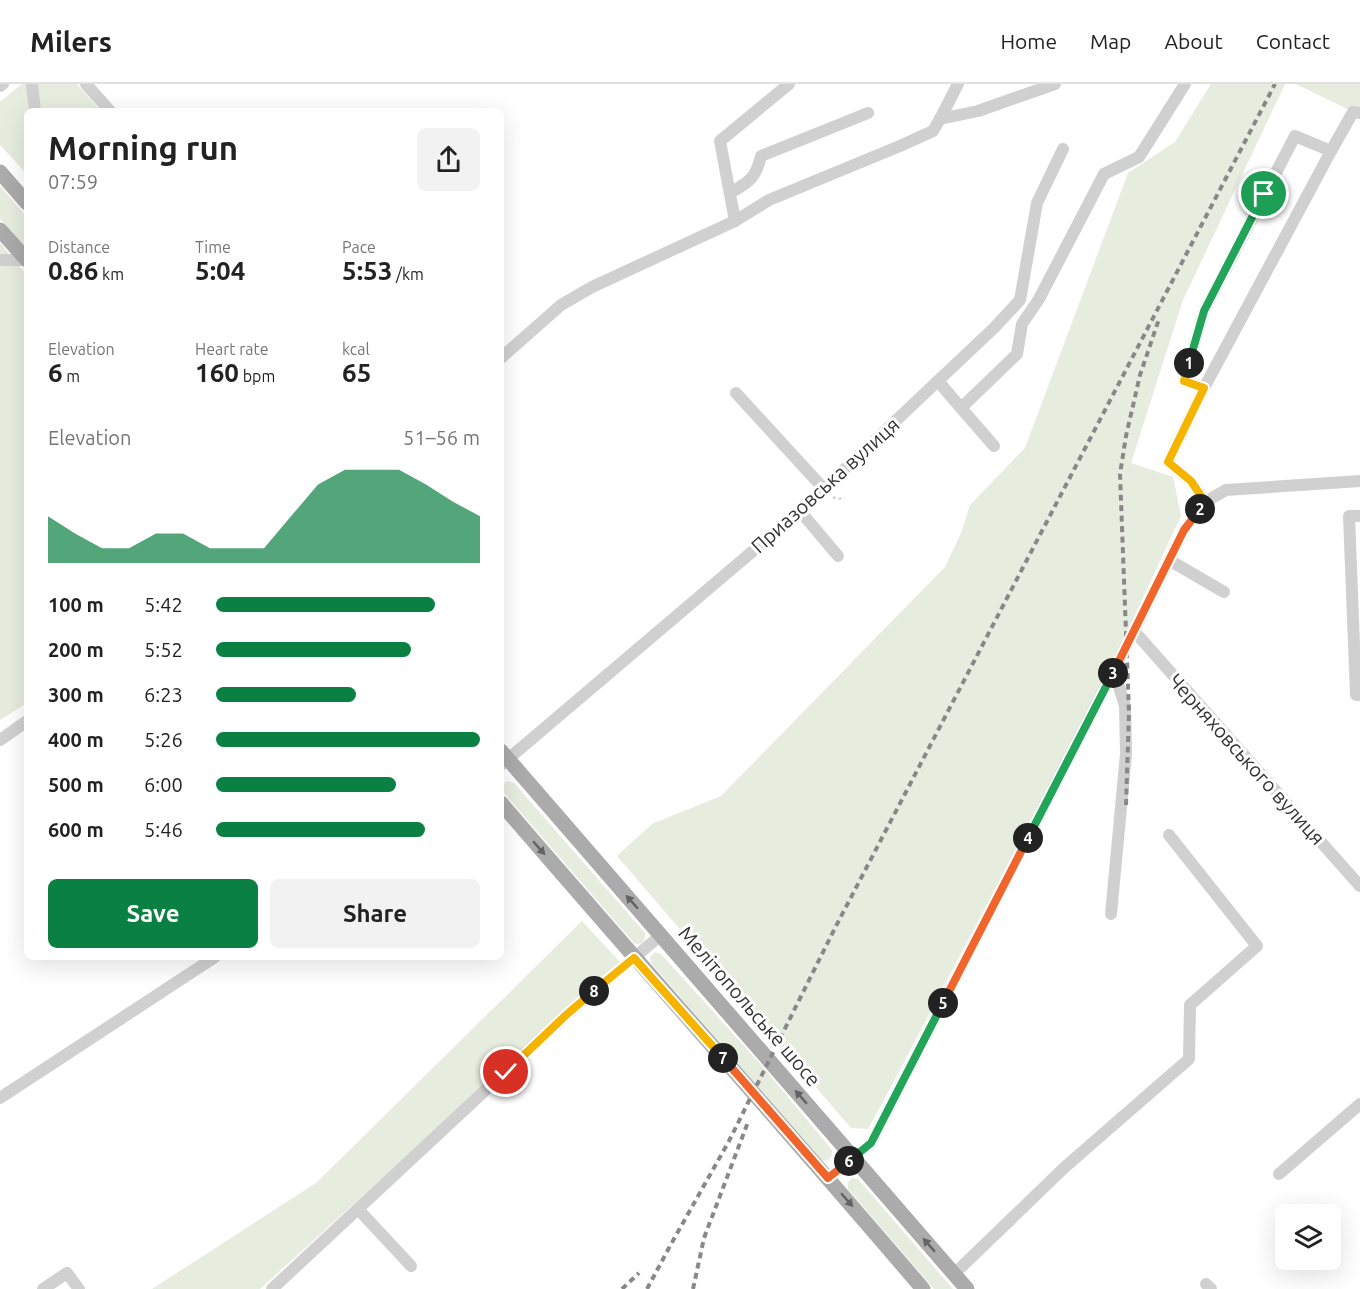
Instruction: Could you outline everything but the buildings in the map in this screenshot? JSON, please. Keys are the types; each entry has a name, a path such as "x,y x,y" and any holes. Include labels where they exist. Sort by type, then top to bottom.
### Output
{"main road":[{"path":"0,172 24,200"},
{"path":"0,230 24,257"},
{"name":"Мелітопольське шосе","path":"504,759 967,1289"},
{"path":"504,806 923,1289"}],"street":[{"path":"32,84 35,108"},
{"path":"86,84 107,108"},
{"path":"735,221 720,141 789,84"},
{"path":"504,355 561,305 592,287 735,221 769,200 933,131 958,84"},
{"path":"940,119 978,111 1055,84"},
{"path":"961,408 1017,354 1022,324 1039,299 1104,174 1139,157 1185,84"},
{"path":"1205,502 1191,481 1168,462 1204,388 1331,151 1353,112 1360,113"},
{"path":"730,193 750,181 758,170 761,156 868,113"},
{"path":"1204,388 1184,381 1204,311 1295,136 1331,151"},
{"name":"Приазовська вулиця","path":"504,757 800,511 994,328 1020,300 1037,203 1063,148"},
{"path":"0,260 24,260"},
{"path":"938,381 994,446"},
{"path":"736,393 824,489"},
{"path":"828,1178 871,1143 1184,530 1205,502 1226,490 1360,481"},
{"path":"800,511 838,556"},
{"path":"1360,516 1348,516 1356,695 1360,694"},
{"path":"1169,560 1224,592"},
{"name":"Черняховського вулиця","path":"1134,631 1360,886"},
{"path":"1111,914 1126,754 1125,706 1114,670"},
{"path":"0,740 24,723"},
{"path":"954,1274 1065,1167 1189,1059 1190,1005 1257,946 1169,835"},
{"path":"272,1289 566,1015 660,935"},
{"path":"0,1098 210,960"},
{"path":"1279,1174 1360,1104"},
{"path":"358,1209 411,1266"},
{"path":"43,1289 67,1273 79,1289"}],"shaded area":[{"path":"22,84 77,84 98,108 24,108 24,171 0,145 0,102"},
{"path":"1211,84 1285,84 1183,300 1131,463 1173,477 1181,516 1112,664 892,1085 868,1129 851,1128 617,856 652,824 721,796 945,567 962,531 970,505 1025,448 1128,173 1175,142"},
{"path":"1296,84 1360,84 1360,116 1353,112"},
{"path":"0,186 24,214 24,247 0,219"},
{"path":"0,243 24,271 24,705 0,720"},
{"path":"507,781 514,783 645,933 642,942 634,943 504,793 504,784"},
{"path":"582,921 620,962 260,1289 152,1289 316,1183"},
{"path":"655,952 661,954 763,1067 832,1150 830,1159 821,1160 651,963 650,957"},
{"path":"852,1178 858,1179 953,1289 934,1289 848,1189 847,1183"}],"railway":[{"path":"647,1289 729,1141 835,928 1275,84"},
{"path":"1126,805 1129,712 1120,474 1140,375 1159,319"},
{"path":"693,1289 704,1238 748,1122"},
{"path":"622,1289 639,1273"}],"route":[{"path":"506,1072 566,1015 634,958 828,1178 871,1143 1184,530 1205,502 1191,481 1168,462 1204,388 1184,381 1204,311 1264,194"}]}
